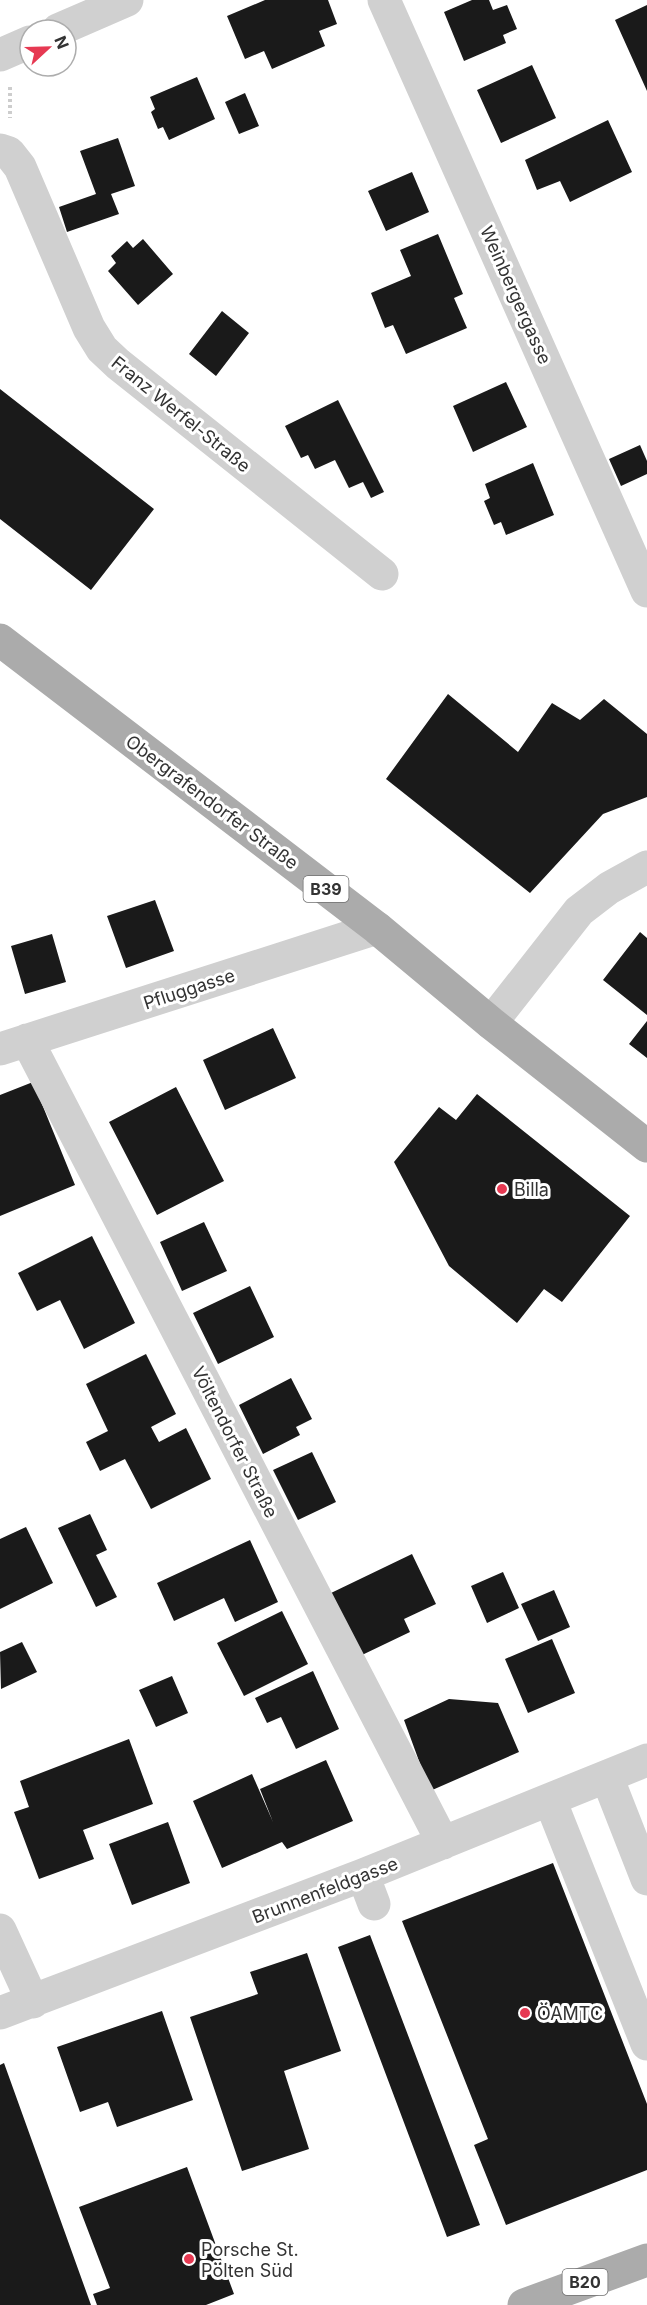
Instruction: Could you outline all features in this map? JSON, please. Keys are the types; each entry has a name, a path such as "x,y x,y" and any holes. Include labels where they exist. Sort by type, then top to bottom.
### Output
{"main road":[{"name":"Obergrafendorfer Straße","path":"0,640 377,928 491,1023 647,1146"},
{"name":"B20","path":"524,2305 647,2260"}],"street":[{"path":"78,21 127,0"},
{"name":"Weinbergergasse","path":"384,0 647,591"},
{"name":"Franz Werfel-Straße","path":"5,152 20,167 33,192 89,328 102,349 382,574"},
{"path":"491,1023 579,910 609,888 647,867"},
{"name":"Pfluggasse","path":"13,1045 377,928"},
{"name":"Völtendorfer Straße","path":"13,1045 443,1844"},
{"name":"Brunnenfeldgasse","path":"0,2013 368,1890 443,1844 647,1761"},
{"path":"607,1777 647,1879"},
{"path":"550,1800 647,2044"},
{"path":"0,1930 33,2002"}],"path":[{"path":"5,152 11,93 11,50"}],"building":[{"path":"265,0 328,0 337,24 319,31 325,46 272,69 264,51 245,59 227,16"},
{"path":"472,0 489,0 493,10 507,5 517,29 503,35 506,43 464,61 444,12"},
{"path":"647,5 647,91 615,20"},
{"path":"532,65 556,118 501,143 477,90"},
{"path":"197,77 215,119 169,140 163,127 158,129 151,112 155,109 150,97"},
{"path":"245,93 259,126 239,134 225,102"},
{"path":"608,120 632,172 570,202 560,181 537,190 525,160"},
{"path":"118,138 135,186 111,194 119,214 67,232 59,207 96,194 80,151"},
{"path":"412,172 429,212 386,231 368,191"},
{"path":"438,234 463,294 454,298 467,328 406,354 393,325 385,328 371,293 411,276 400,250"},
{"path":"143,239 173,274 138,305 108,271 116,263 111,256 127,241 133,248"},
{"path":"222,311 249,333 216,376 189,354"},
{"path":"506,382 527,427 473,452 453,406"},
{"path":"0,389 154,509 91,590 0,519"},
{"path":"338,400 384,492 371,498 363,482 349,488 335,460 315,469 308,455 301,458 285,426"},
{"path":"640,445 647,461 647,474 621,486 609,459"},
{"path":"533,463 554,515 506,535 501,522 494,525 484,501 490,498 485,484"},
{"path":"448,694 518,752 552,703 580,720 604,699 647,734 647,797 603,814 530,893 386,779"},
{"path":"155,900 174,951 126,968 107,916"},
{"path":"640,932 647,938 647,1015 603,980"},
{"path":"52,934 66,982 25,994 11,946"},
{"path":"647,1021 647,1058 629,1044"},
{"path":"273,1028 296,1078 225,1110 203,1060"},
{"path":"33,1082 75,1185 0,1216 0,1095"},
{"path":"176,1087 224,1181 157,1215 109,1122"},
{"name":"Billa","path":"477,1094 630,1216 562,1302 544,1289 517,1323 449,1266 394,1162 439,1107 456,1120"},
{"path":"204,1222 227,1271 182,1291 160,1242"},
{"path":"92,1236 135,1323 84,1349 60,1300 37,1311 18,1273"},
{"path":"250,1286 274,1337 218,1364 193,1313"},
{"path":"146,1354 176,1414 151,1427 159,1442 186,1428 211,1479 151,1509 125,1459 100,1471 86,1442 108,1431 86,1384"},
{"path":"291,1378 312,1419 296,1427 300,1435 263,1454 239,1405"},
{"path":"312,1452 336,1502 298,1520 273,1470"},
{"path":"90,1514 107,1550 96,1555 117,1597 96,1607 58,1528"},
{"path":"26,1527 53,1583 0,1609 0,1539"},
{"path":"250,1540 278,1602 235,1622 224,1598 174,1621 157,1583"},
{"path":"412,1554 436,1604 404,1619 410,1632 362,1655 331,1593"},
{"path":"503,1572 519,1608 487,1623 471,1586"},
{"path":"554,1590 570,1627 538,1641 521,1604"},
{"path":"282,1611 308,1664 244,1696 217,1643"},
{"path":"552,1639 575,1693 528,1713 505,1659"},
{"path":"22,1642 37,1672 1,1689 0,1652"},
{"path":"313,1671 339,1729 296,1749 281,1717 267,1723 255,1698"},
{"path":"172,1676 188,1713 156,1727 139,1690"},
{"path":"449,1699 498,1703 519,1752 430,1791 404,1720"},
{"path":"129,1739 153,1804 83,1830 94,1859 39,1879 14,1812 29,1807 20,1781"},
{"path":"326,1760 353,1821 287,1849 282,1842 222,1868 193,1801 252,1774 273,1822 260,1789"},
{"path":"168,1822 190,1883 132,1905 109,1844"},
{"name":"ÖAMTC","path":"553,1863 647,2104 647,2170 506,2225 474,2145 488,2139 402,1921"},
{"path":"370,1935 480,2225 447,2237 338,1947"},
{"path":"307,1953 341,2051 284,2071 309,2149 242,2171 190,2017 258,1994 250,1972"},
{"path":"162,2011 193,2100 117,2127 108,2102 80,2112 57,2047"},
{"path":"4,2063 91,2305 0,2305 0,2065"},
{"path":"187,2167 234,2294 206,2305 97,2305 93,2294 110,2288 79,2207"}],"place":[{"name":"Billa","path":"502,1189"},
{"name":"ÖAMTC","path":"525,2013"},
{"name":"Porsche St. Pölten Süd","path":"189,2259"}]}
